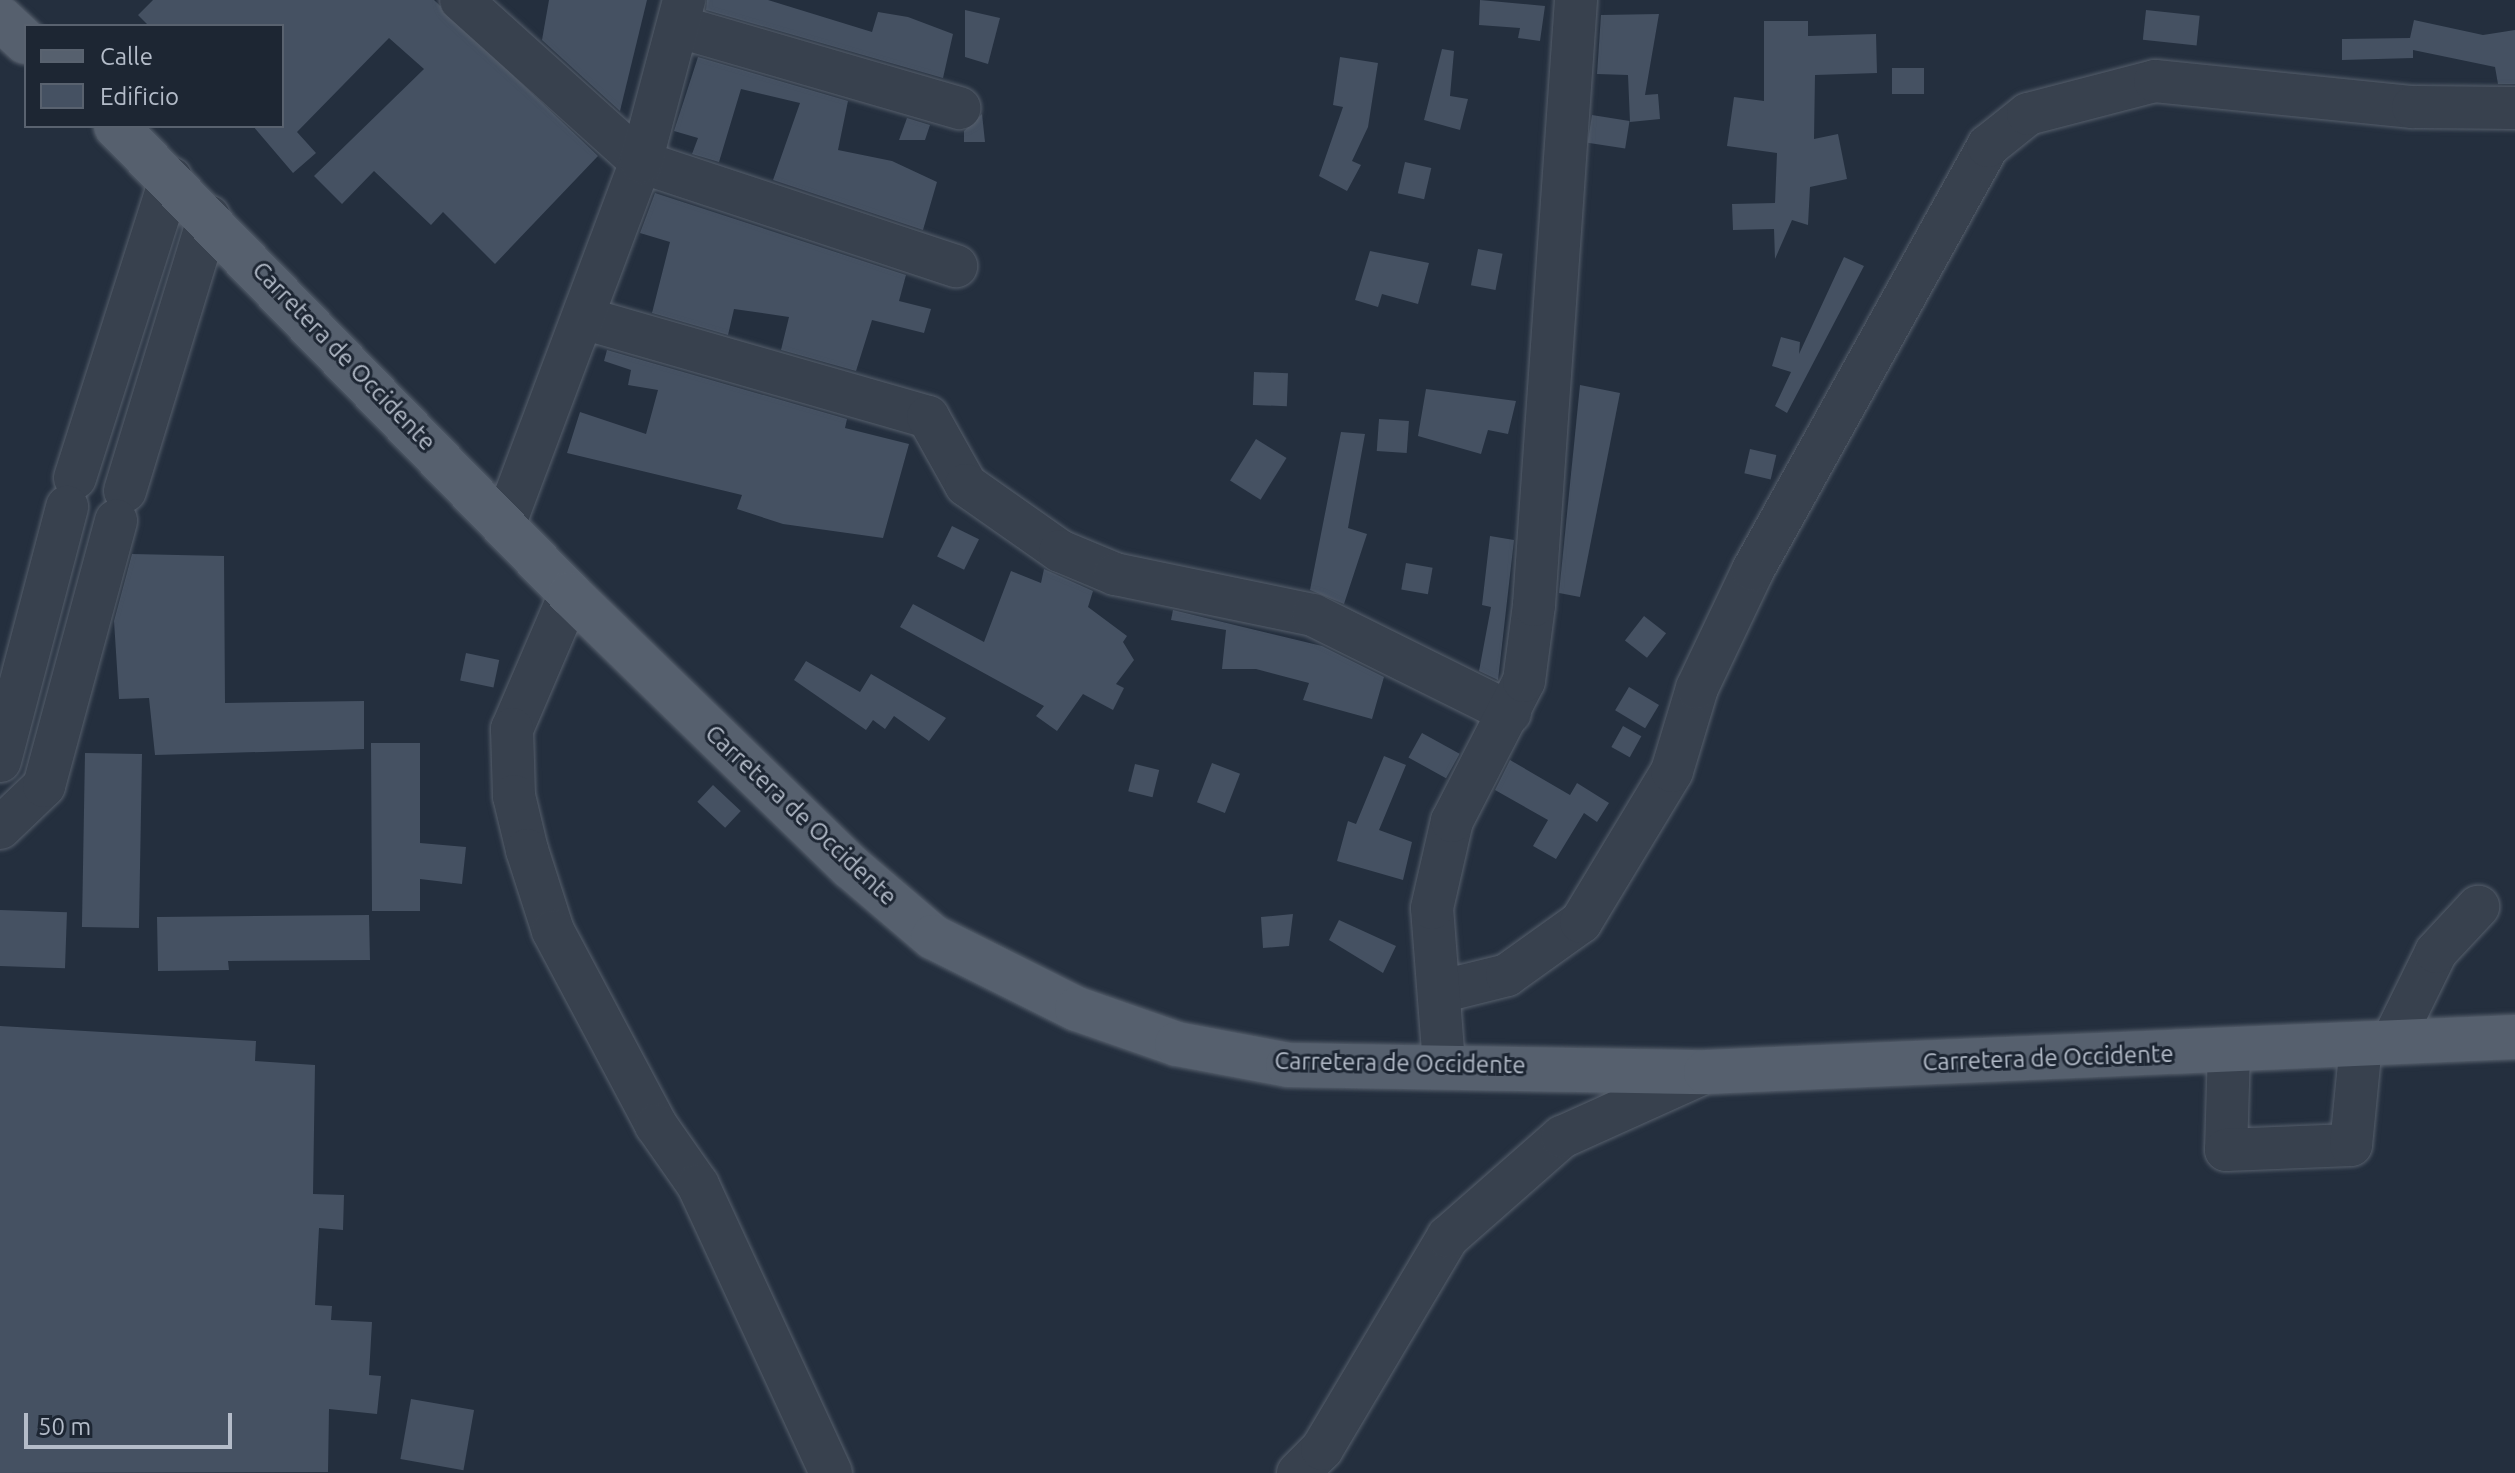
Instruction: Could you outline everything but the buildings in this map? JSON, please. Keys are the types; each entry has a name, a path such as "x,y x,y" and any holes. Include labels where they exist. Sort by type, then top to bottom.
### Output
{"main road":[{"path":"0,18 24,40"},
{"name":"Carretera de Occidente","path":"118,128 209,217 570,594 933,937 1077,1009 1177,1044 1288,1065 1444,1064 1706,1072 2515,1037"}],"street":[{"path":"461,0 641,162 956,266"},
{"path":"1444,1064 1443,991 1432,908 1452,821 1524,681 1534,605 1576,0"},
{"path":"505,523 641,162 682,13 959,108"},
{"path":"1443,991 1507,975 1581,922 1672,771 1697,688 1753,570 1988,146 2028,114 2069,100 2155,81 2413,107 2515,108"},
{"path":"0,761 71,492 171,178"},
{"path":"3,822 44,786 120,506 209,217"},
{"path":"583,318 928,417 966,485 1060,551 1115,574 1313,615 1510,713"},
{"path":"570,594 512,729 514,796 527,850 553,931 656,1125 698,1185 831,1473"},
{"path":"0,775 3,822"},
{"path":"2229,1050 2226,1150 2351,1145 2377,1044 2436,952 2478,907"},
{"path":"1298,1473 1322,1449 1448,1237 1498,1188 1562,1137 1706,1072"}]}
